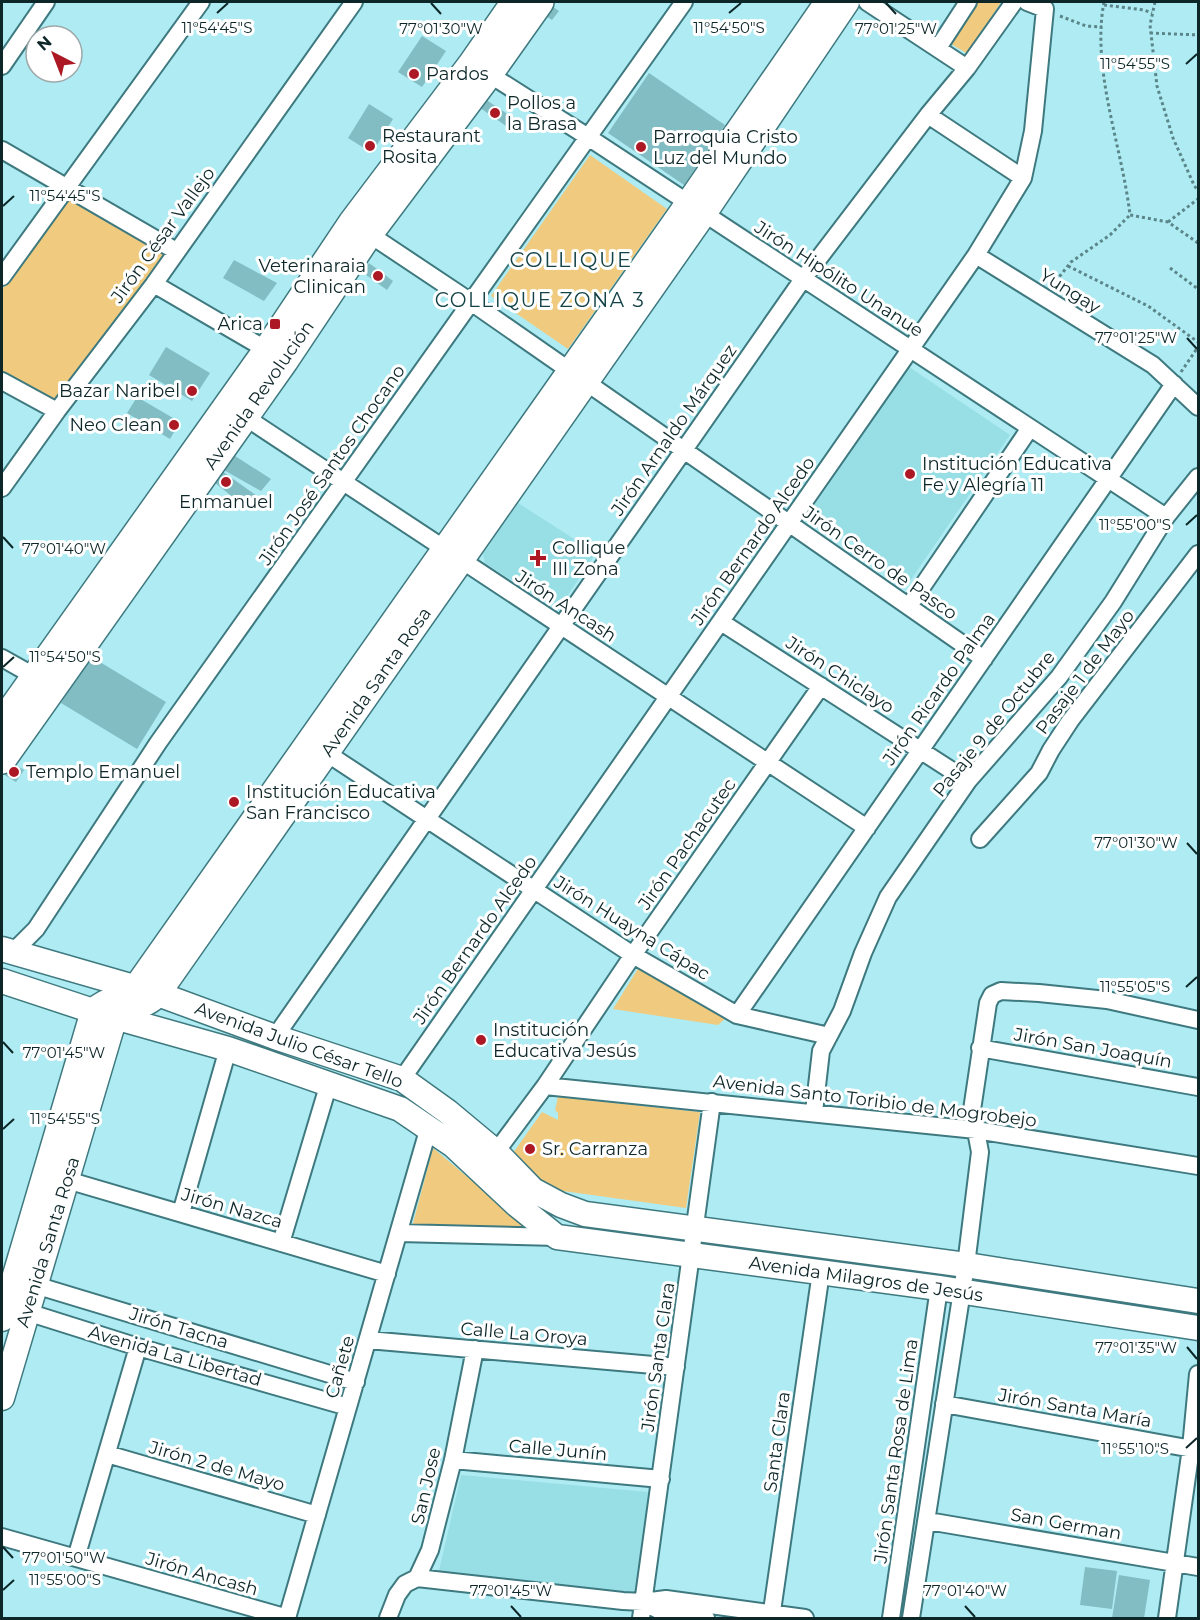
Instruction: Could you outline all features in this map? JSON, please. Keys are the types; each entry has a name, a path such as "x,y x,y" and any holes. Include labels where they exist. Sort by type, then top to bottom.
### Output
{"main road":[{"name":"Avenida Revolución","path":"2,723 267,350 352,223 472,64 515,2"},
{"name":"Avenida Revolución","path":"2,760 285,360 369,234 489,75 540,2"}],"street":[{"path":"2,66 46,2"},
{"path":"2,277 201,2"},
{"name":"Jirón César Vallejo","path":"2,488 57,411 154,284 354,2"},
{"name":"Jirón José Santos Chocano","path":"7,950 36,929 158,743 684,2"},
{"name":"Avenida Santa Rosa","path":"696,208 827,2"},
{"name":"Avenida Santa Rosa","path":"104,1014 151,1002 146,991 696,208 846,2"},
{"path":"867,2 967,68"},
{"path":"938,48 968,2"},
{"name":"Jirón Arnaldo Márquez","path":"275,1037 803,279 967,68 1014,2"},
{"path":"1027,2 1045,9"},
{"name":"Jirón Bernardo Alcedo","path":"402,1079 976,255 1023,178 1033,131 1045,9"},
{"name":"Jirón Hipólito Unanue","path":"489,75 588,137 1166,517"},
{"path":"928,116 1023,178"},
{"path":"2,150 176,251"},
{"name":"Jirón Cerro de Pasco","path":"369,234 471,302 984,658"},
{"name":"Yungay","path":"976,255 1153,365 1198,407"},
{"path":"154,284 267,350"},
{"path":"2,381 57,411"},
{"name":"Jirón Ricardo Palma","path":"737,1015 1174,384"},
{"name":"Jirón Ancash","path":"245,417 867,828"},
{"path":"909,606 1030,428"},
{"name":"Pasaje 9 de Octubre","path":"814,1112 821,1051 842,1011 863,953 888,897 968,781 1059,677 1113,602 1166,517 1198,477"},
{"name":"Pasaje 1 de Mayo","path":"980,839 1039,773 1070,721 1198,554"},
{"name":"Jirón Chiclayo","path":"721,622 968,781"},
{"path":"2,658 34,676"},
{"name":"Jirón Pachacutec","path":"482,1171 545,1086 820,686"},
{"name":"Jirón Huayna Cápac","path":"318,747 633,955 737,1015 829,1036"},
{"name":"Avenida Julio César Tello","path":"7,950 146,991 402,1079 448,1112 496,1152 533,1190 561,1205"},
{"name":"Avenida Julio César Tello","path":"2,981 104,1014 228,1049 400,1109 453,1145 537,1222"},
{"path":"911,1618 928,1521 944,1404 950,1290 966,1265 980,1152 972,1110 988,1003 992,995 1001,991 1039,993 1107,1000 1198,1020"},
{"name":"Avenida Santa Rosa","path":"17,1279 66,1180 104,1014"},
{"name":"Avenida Santa Rosa","path":"2,1398 9,1310 17,1279 104,1014"},
{"name":"Jirón San Joaquín","path":"980,1048 1198,1087"},
{"path":"181,1213 228,1049"},
{"path":"281,1243 329,1083"},
{"name":"Avenida Santo Toribio de Mogrobejo","path":"545,1086 712,1101 976,1130 1198,1166"},
{"name":"Jirón Santa Clara","path":"642,1610 712,1101"},
{"name":"Cañete","path":"288,1618 429,1127"},
{"name":"Jirón Nazca","path":"66,1180 387,1274"},
{"name":"Avenida Milagros de Jesús","path":"561,1205 585,1214 966,1265 1198,1301"},
{"name":"Avenida Milagros de Jesús","path":"537,1222 557,1237 950,1290 1198,1328"},
{"path":"399,1233 557,1237"},
{"name":"Santa Clara","path":"771,1616 821,1272"},
{"name":"Jirón Tacna","path":"17,1279 356,1382"},
{"name":"Jirón Santa Rosa de Lima","path":"891,1618 950,1290"},
{"name":"Avenida La Libertad","path":"9,1310 348,1407"},
{"name":"Calle La Oroya","path":"368,1340 676,1367"},
{"path":"76,1558 138,1347"},
{"name":"San Jose","path":"388,1618 397,1595 405,1584 417,1578 430,1550 453,1460 475,1349"},
{"path":"1167,1618 1195,1449 1198,1374"},
{"name":"Jirón Santa María","path":"944,1404 1195,1449"},
{"name":"Jirón 2 de Mayo","path":"107,1454 317,1515"},
{"name":"Calle Junín","path":"453,1460 661,1479"},
{"name":"San German","path":"928,1521 1198,1567"},
{"name":"Jirón Ancash","path":"2,1537 288,1618"},
{"path":"417,1578 706,1618"},
{"path":"642,1610 666,1599 771,1616 805,1618"}],"path":[{"path":"1155,2 1150,33 1157,86 1173,138 1198,191"},
{"path":"1130,215 1104,74 1102,27 1104,3 1144,10 1152,14"},
{"path":"1045,9 1086,26 1102,27"},
{"path":"1150,33 1198,35"},
{"path":"1168,222 1198,199"},
{"path":"1130,215 1168,222 1198,243"},
{"path":"1044,297 1068,266 1110,235 1130,215"},
{"path":"1068,266 1148,306 1198,342"},
{"path":"1170,267 1198,289"},
{"path":"1174,384 1198,347"}],"shaded area":[{"path":"978,2 1001,2 968,54 951,44"},
{"path":"590,155 667,209 568,349 491,296"},
{"path":"68,197 167,254 53,402 2,373 2,290"},
{"name":"Institución Educativa Fe y Alegría 11","path":"909,367 1010,435 910,581 810,512"},
{"name":"Collique III Zona","path":"518,503 596,553 558,610 485,563 483,554"},
{"path":"639,967 727,1017 718,1025 613,1009"},
{"path":"558,1097 700,1112 686,1208 563,1191 537,1178 513,1153 542,1112 558,1120 558,1113 555,1110"},
{"path":"433,1148 530,1230 412,1227"},
{"path":"461,1475 648,1492 637,1596 439,1571"}],"building":[{"path":"550,5 559,11 552,20 544,15"},
{"path":"422,36 446,51 422,87 398,72"},
{"path":"649,73 725,125 684,185 608,133"},
{"path":"482,97 512,117 506,126 476,105"},
{"path":"369,104 393,119 372,153 348,138"},
{"path":"234,260 277,283 264,301 223,278"},
{"name":"Veterinaraia Clinican","path":"369,263 393,281 387,290 362,272"},
{"path":"166,347 210,373 192,401 149,375"},
{"path":"137,397 180,422 170,439 127,413"},
{"path":"232,454 271,479 261,491 222,469"},
{"path":"222,471 257,496 250,511 214,482"},
{"path":"90,656 166,702 137,749 61,703"},
{"name":"Templo Emanuel","path":"11,762 24,770 16,782 3,774"},
{"path":"1085,1567 1117,1571 1112,1609 1080,1605"},
{"path":"1119,1575 1150,1580 1144,1618 1112,1618"}],"place":[{"name":"Pardos","path":"414,74"},
{"name":"Pollos a la Brasa","path":"495,113"},
{"name":"Restaurant Rosita","path":"370,146"},
{"name":"Parroquia Cristo Luz del Mundo","path":"641,147"},
{"name":"Veterinaraia Clinican","path":"378,276"},
{"name":"Arica","path":"275,324"},
{"name":"Bazar Naribel","path":"192,391"},
{"name":"Neo Clean","path":"174,425"},
{"name":"Institución Educativa Fe y Alegría 11","path":"910,474"},
{"name":"Enmanuel","path":"226,482"},
{"name":"Collique III Zona","path":"538,558"},
{"name":"Templo Emanuel","path":"14,772"},
{"name":"Institución Educativa San Francisco","path":"234,802"},
{"name":"Institución Educativa Jesús","path":"481,1040"},
{"name":"Sr. Carranza","path":"530,1149"}],"district":[{"name":"COLLIQUE","path":"571,260"},
{"name":"COLLIQUE ZONA 3","path":"540,300"}]}
